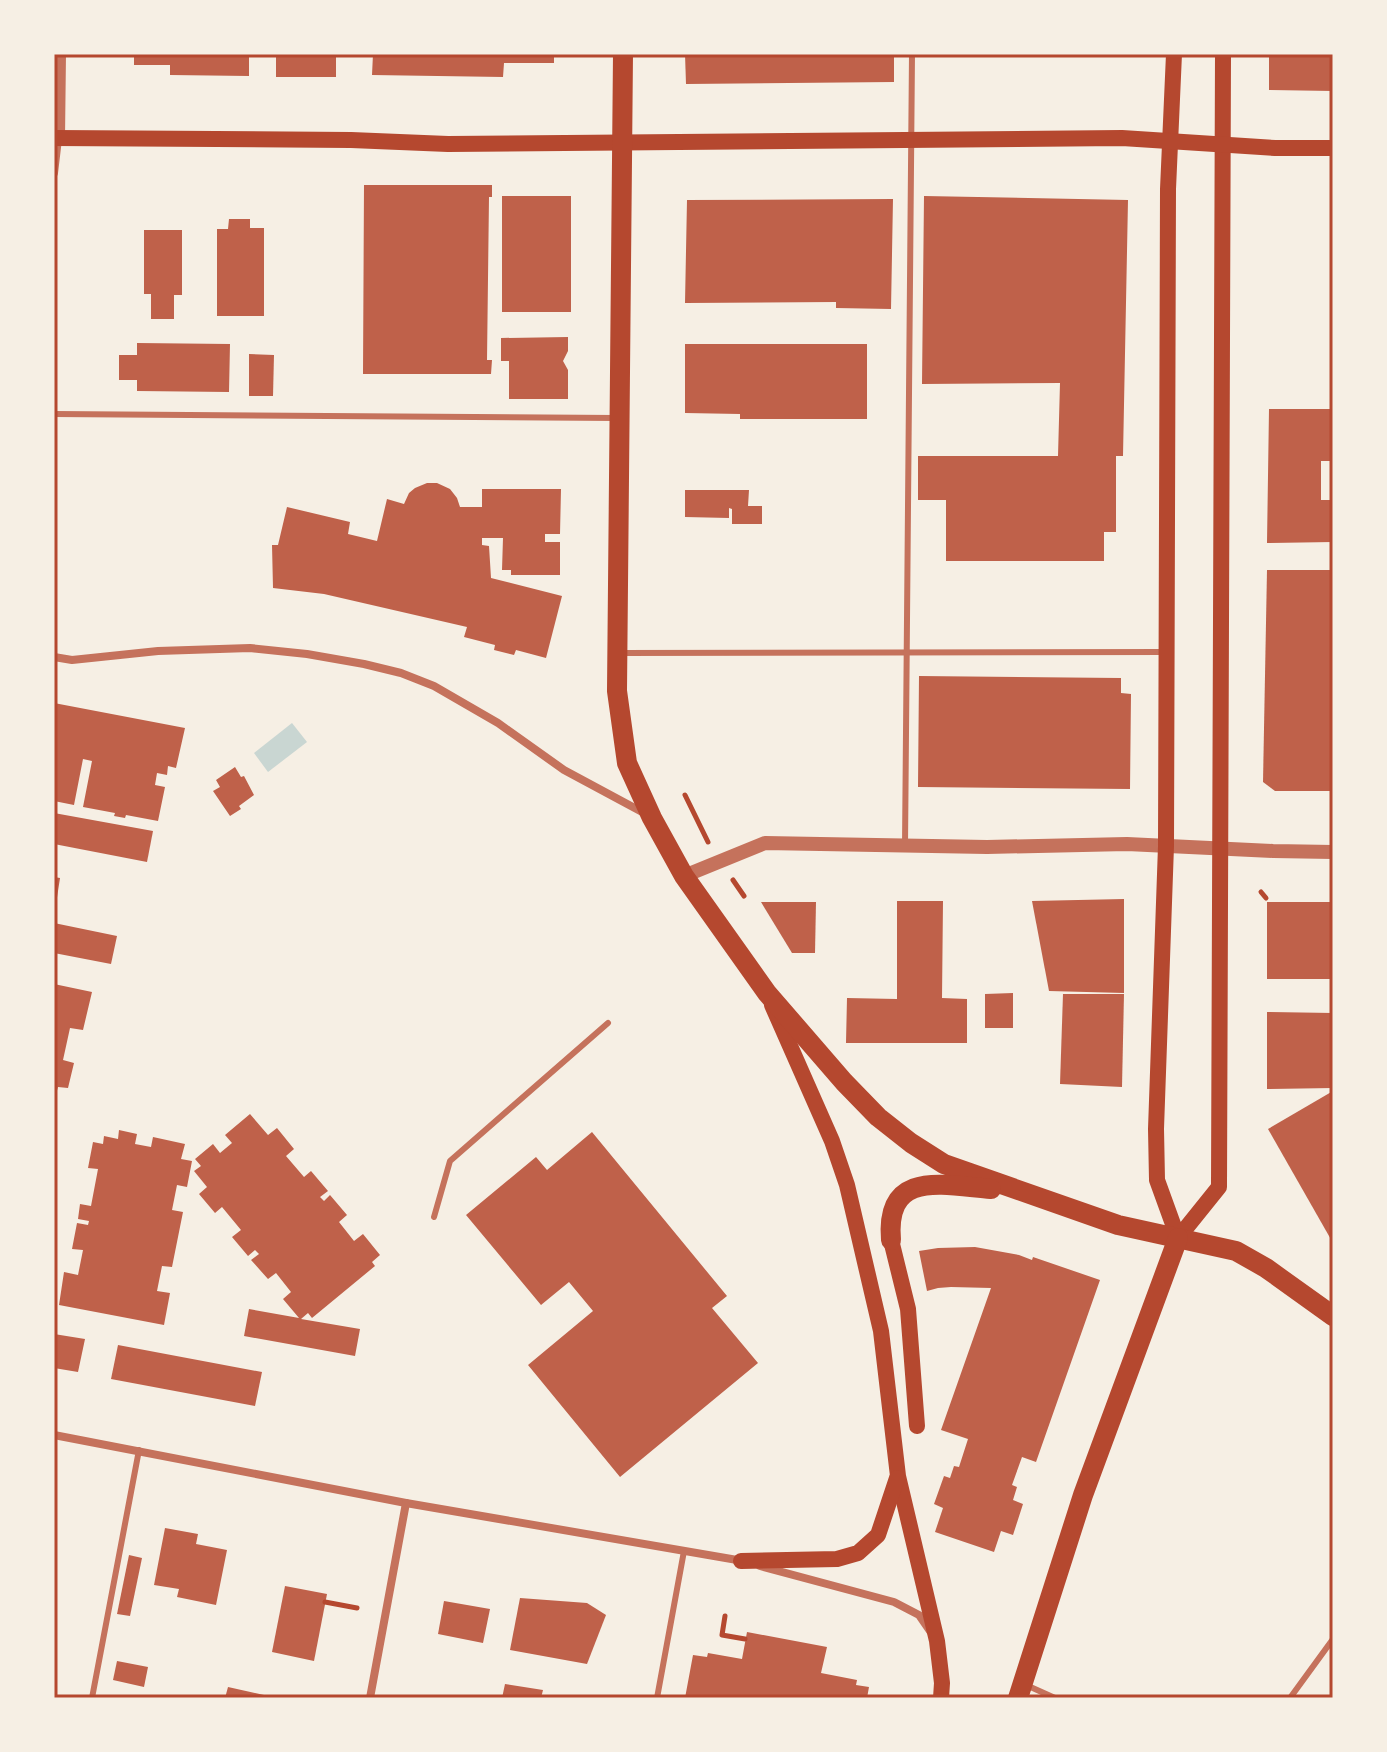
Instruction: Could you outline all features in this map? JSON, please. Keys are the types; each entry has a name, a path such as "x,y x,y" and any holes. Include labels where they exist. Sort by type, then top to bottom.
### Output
{"main road":[{"path":"623,54 617,691 627,763 652,818 684,876 767,993 844,1082 878,1117 911,1143 944,1164 1118,1225 1236,1251 1266,1268 1333,1316"},
{"path":"1174,54 1169,141 1166,846 1156,1129 1157,1180 1178,1238"},
{"path":"1021,1691 1083,1495 1178,1238 1219,1187 1223,54"},
{"path":"56,138 351,140 448,144 1122,138 1275,148 1333,148"},
{"path":"767,993 832,1141 847,1185 881,1331 898,1476 937,1641 941,1698"},
{"path":"917,1426 908,1309 891,1240 889,1222 892,1209 914,1187 928,1184 1021,1192"},
{"path":"741,1561 837,1559 858,1553 878,1535 898,1476"}],"street":[{"path":"54,173 59,54"},
{"path":"54,657 72,660 158,651 250,648 307,654 401,673 447,693 498,723 564,770 652,818"},
{"path":"684,876 765,843 987,847 1127,844 1333,852"},
{"path":"54,1435 406,1503 741,1561 894,1602 919,1615 937,1641"},
{"path":"370,1698 406,1503"}],"lane":[{"path":"905,846 912,54"},
{"path":"54,414 619,418"},
{"path":"617,653 1166,652"},
{"path":"434,1217 450,1161 608,1023"},
{"path":"92,1698 139,1450"},
{"path":"657,1698 684,1551"},
{"path":"1290,1698 1333,1639"},
{"path":"1021,1691 1055,1698"}],"path":[{"path":"1261,892 1266,898"},
{"path":"325,1602 357,1608"},
{"path":"725,1616 722,1635 745,1639"}],"shaded area":[{"path":"292,723 307,742 268,772 254,753"}],"building":[{"path":"134,54 249,54 249,76 170,75 170,65 134,65"},
{"path":"276,54 336,54 336,77 276,77"},
{"path":"373,54 554,54 554,63 504,63 503,77 372,75"},
{"path":"685,54 894,54 894,82 686,84"},
{"path":"1269,54 1333,54 1333,91 1269,90"},
{"path":"364,185 492,185 492,197 489,197 487,360 492,360 491,374 363,374"},
{"path":"502,196 571,196 571,312 502,312"},
{"path":"924,196 1128,200 1123,456 1116,456 1116,532 1104,532 1104,561 946,561 946,500 918,500 918,456 1058,456 1060,383 922,384"},
{"path":"893,199 891,309 836,308 836,302 685,303 687,200"},
{"path":"229,219 250,219 250,228 264,228 264,316 217,316 217,229 228,229"},
{"path":"144,230 182,230 182,295 174,295 174,319 151,319 151,294 144,294"},
{"path":"568,337 568,351 563,361 568,370 568,399 509,399 509,361 501,361 501,338"},
{"path":"137,343 230,344 229,392 137,391 137,380 119,380 119,355 137,355"},
{"path":"685,344 867,344 867,419 740,419 740,414 685,413"},
{"path":"249,354 274,355 273,396 249,396"},
{"path":"1269,409 1333,409 1333,461 1321,461 1321,500 1333,500 1333,542 1267,543"},
{"path":"427,483 437,483 450,489 460,507 482,507 482,489 561,489 560,534 545,534 545,542 560,542 560,575 511,575 511,570 502,570 503,538 482,538 482,545 489,546 491,578 562,596 546,658 516,650 514,655 494,650 495,645 464,637 467,627 324,594 273,588 272,545 278,545 287,507 350,522 348,534 377,541 387,499 404,504 409,493"},
{"path":"685,490 749,490 748,506 762,506 762,524 732,524 732,509 729,508 729,518 685,517"},
{"path":"1267,570 1333,570 1333,791 1275,791 1263,782"},
{"path":"919,676 1121,678 1121,693 1131,694 1130,789 918,787"},
{"path":"54,703 185,728 176,768 168,766 167,775 157,773 155,785 165,787 158,821 114,816 115,813 83,807 92,761 83,759 74,805 54,801"},
{"path":"235,767 254,795 230,816 213,791 220,787 216,780"},
{"path":"54,813 153,831 147,862 54,844"},
{"path":"54,877 60,878 56,904 54,904"},
{"path":"1124,899 1124,993 1049,991 1032,901"},
{"path":"897,901 943,901 942,998 967,999 967,1043 846,1043 847,998 897,999"},
{"path":"761,902 816,902 815,953 792,953"},
{"path":"1267,902 1333,902 1333,979 1267,979"},
{"path":"54,923 117,936 111,964 54,953"},
{"path":"54,984 92,992 83,1030 70,1028 63,1060 74,1063 68,1088 58,1087 55,1098"},
{"path":"1013,993 1013,1028 985,1028 985,994"},
{"path":"1063,994 1124,994 1122,1087 1060,1084"},
{"path":"1267,1012 1333,1013 1333,1088 1267,1089"},
{"path":"1333,1091 1333,1243 1268,1129"},
{"path":"250,1114 268,1135 277,1128 294,1149 286,1156 304,1177 311,1171 328,1191 320,1197 324,1201 330,1195 347,1215 339,1222 354,1241 363,1234 380,1255 372,1262 375,1266 312,1318 308,1313 301,1319 360,1329 355,1356 244,1336 249,1309 299,1318 283,1299 291,1292 276,1273 268,1279 251,1260 259,1254 255,1250 248,1256 232,1237 241,1230 222,1207 215,1213 199,1194 207,1187 194,1171 201,1166 195,1159 213,1144 220,1153 232,1143 225,1135"},
{"path":"119,1130 137,1134 135,1144 151,1147 153,1137 185,1144 181,1159 192,1161 187,1187 177,1185 172,1210 183,1212 172,1267 162,1266 157,1291 170,1293 164,1325 59,1305 64,1272 78,1275 83,1250 72,1249 77,1223 88,1225 89,1221 78,1219 80,1204 91,1206 98,1169 88,1168 93,1142 103,1144 104,1136 118,1139"},
{"path":"592,1132 727,1296 712,1308 758,1363 620,1477 528,1365 593,1311 569,1282 541,1305 466,1215 536,1157 547,1170"},
{"path":"975,1247 1032,1260 1033,1257 1100,1280 1036,1462 1022,1457 1012,1485 1017,1487 1013,1500 1023,1504 1013,1535 1001,1531 994,1552 935,1532 943,1508 934,1504 944,1476 950,1478 954,1466 959,1467 968,1439 941,1430 991,1288 951,1287 927,1291 919,1251"},
{"path":"54,1334 85,1339 78,1372 54,1368"},
{"path":"118,1345 262,1372 255,1406 111,1379"},
{"path":"165,1528 198,1534 196,1544 227,1550 216,1605 177,1597 179,1589 154,1585"},
{"path":"129,1555 142,1558 130,1616 117,1614"},
{"path":"285,1586 327,1594 314,1661 272,1652"},
{"path":"520,1598 587,1603 606,1615 587,1664 510,1650"},
{"path":"444,1601 490,1609 483,1643 438,1634"},
{"path":"747,1632 827,1647 821,1673 857,1680 856,1685 869,1687 867,1698 685,1698 693,1655 707,1657 708,1653 742,1659"},
{"path":"117,1661 148,1667 144,1687 113,1680"},
{"path":"505,1684 543,1690 541,1698 502,1698"},
{"path":"228,1687 273,1697 225,1698"}]}
